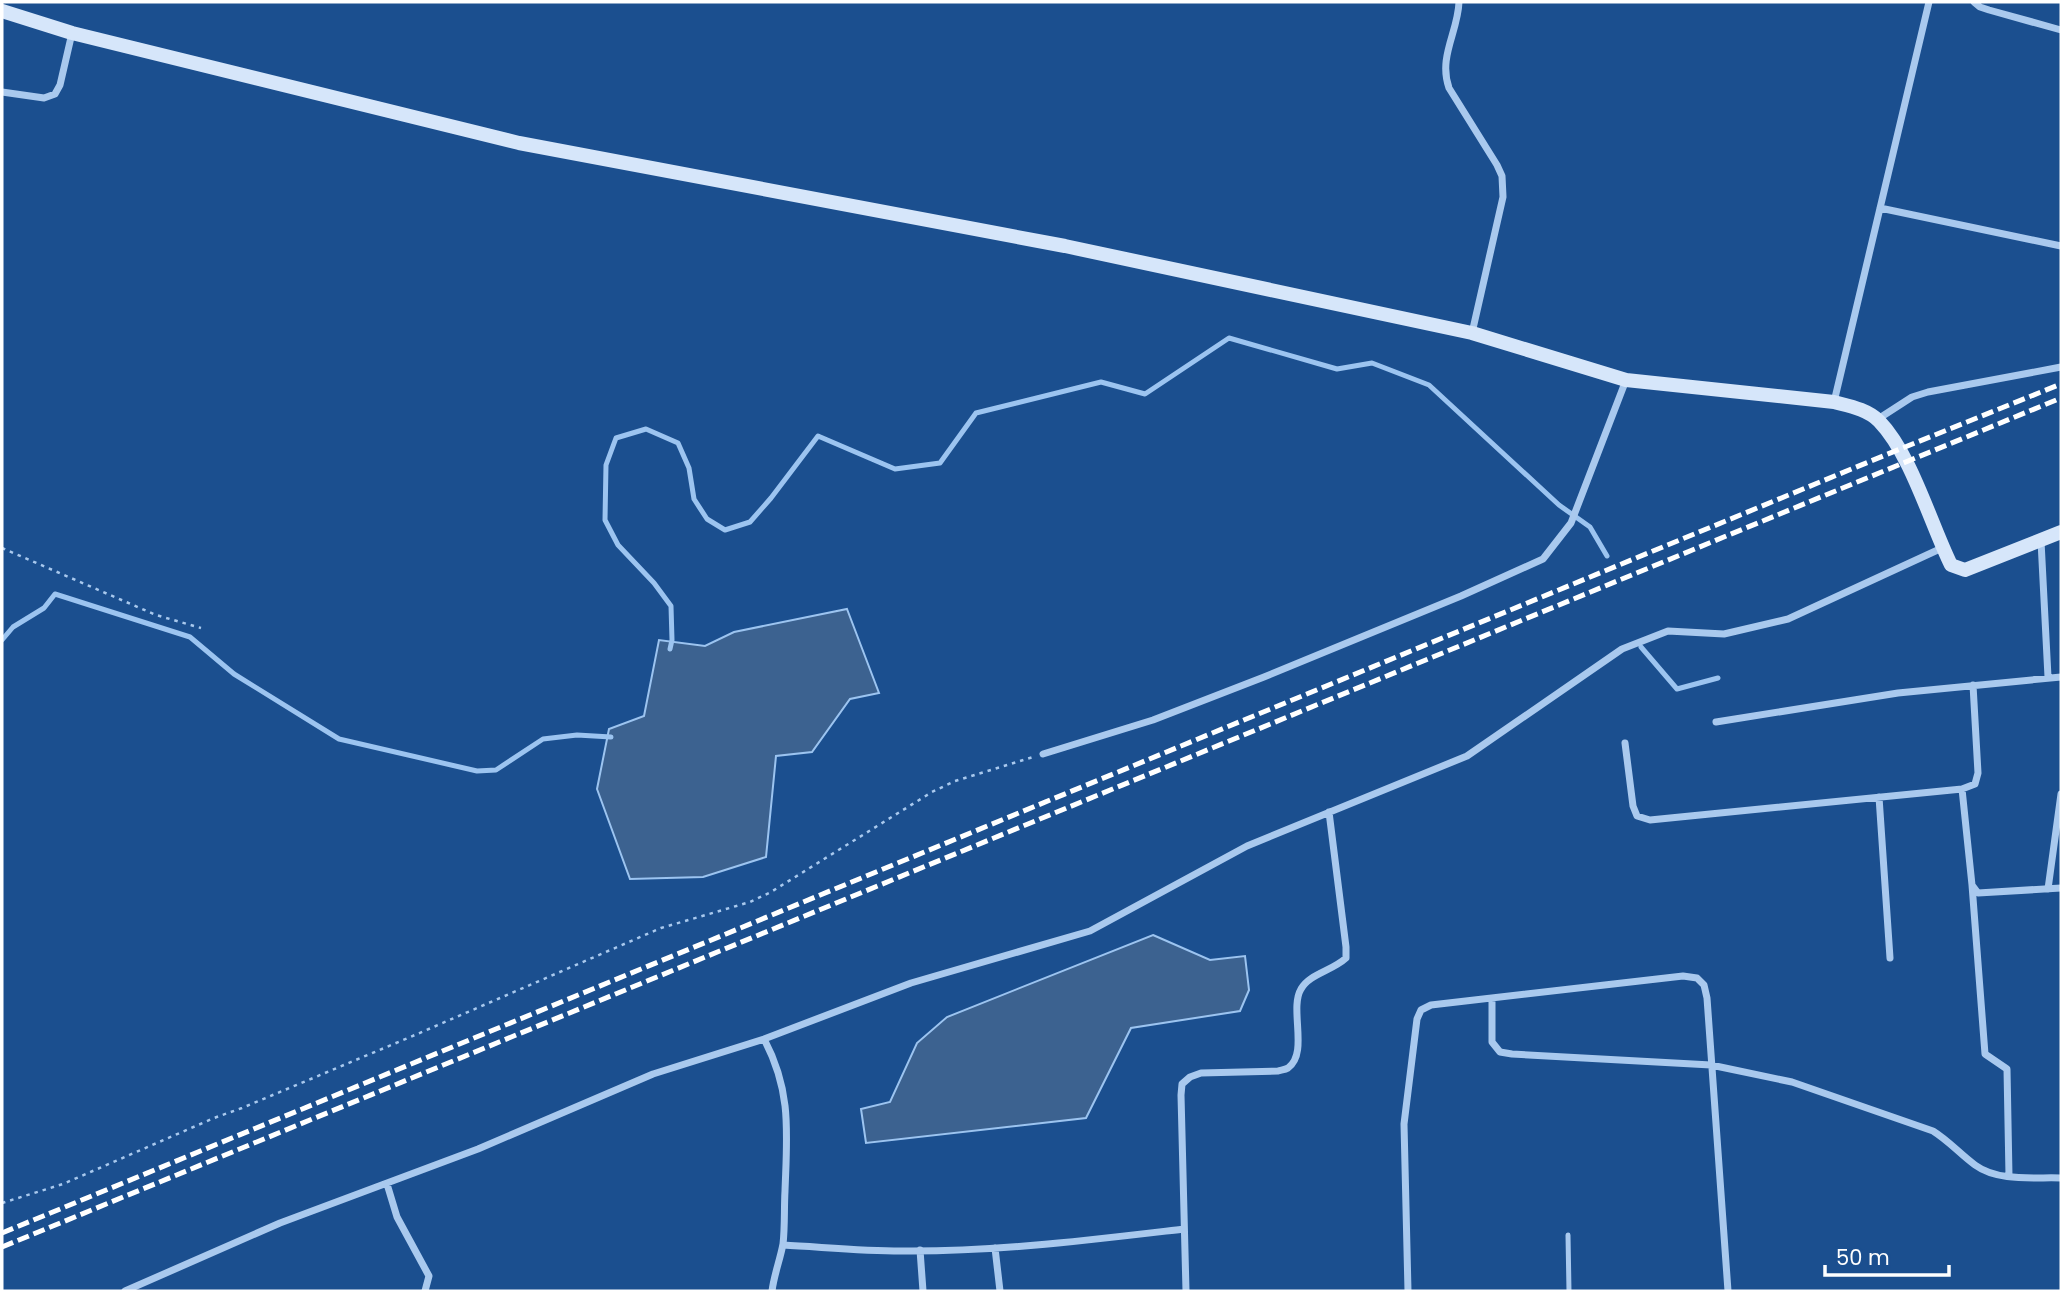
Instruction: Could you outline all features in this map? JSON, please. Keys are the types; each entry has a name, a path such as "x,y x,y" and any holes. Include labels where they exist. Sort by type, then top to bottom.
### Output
{"street":[{"path":"1459,2 1444,74 1449,88 1497,165 1502,176 1503,197 1472,333"},
{"path":"1834,402 1929,2"},
{"path":"1974,2 1989,10 2061,30"},
{"path":"2,10 72,33 519,142 1065,246 1472,333 1626,380 1834,402 1862,410 1878,419 1900,449 1951,565 1965,570 2061,532"},
{"path":"2,92 44,99 55,94 60,85 72,33"},
{"path":"1880,208 2061,246"},
{"path":"1878,419 1920,394 2061,367"},
{"path":"1043,754 1153,720 1264,677 1461,596 1543,559 1571,523 1626,380"},
{"path":"2041,540 2048,677"},
{"path":"125,1291 280,1223 478,1149 653,1074 764,1039 903,986 1090,931 1247,846 1467,756 1622,649 1668,631 1724,634 1788,619 1942,548"},
{"path":"1716,722 1898,693 2048,677 2061,677 2061,687"},
{"path":"1625,743 1633,806 1637,816 1650,820 1962,789 1975,784 1978,773 1973,685"},
{"path":"1962,789 1985,1054 2007,1069 2009,1176"},
{"path":"2048,889 2061,794"},
{"path":"1879,797 1890,958"},
{"path":"1186,1291 1182,1084 1201,1073 1278,1071 1288,1068 1294,1060 1298,1051 1297,997 1302,985 1311,978 1337,967 1346,958 1329,813"},
{"path":"1972,886 1978,893 2061,888"},
{"path":"1408,1291 1404,1124 1417,1019 1421,1010 1431,1005 1683,976 1697,978 1704,985 1706,998 1728,1291"},
{"path":"1492,998 1492,1042 1500,1052 1711,1065 1792,1082 1933,1131 1948,1140 1976,1166 1992,1173 2061,1178"},
{"path":"764,1039 785,1097 786,1109 783,1245 775,1269 772,1291"},
{"path":"387,1184 397,1217 429,1276 425,1291"},
{"path":"783,1245 900,1251 995,1248 1046,1245 1184,1229"},
{"path":"995,1248 1000,1291"},
{"path":"919,1250 923,1291"}],"lane":[{"path":"1568,1235 1569,1291"}],"path":[{"path":"2,548 156,615 201,628"},
{"path":"2,1203 63,1184 661,928 750,902 771,892 932,792 955,781 1043,754"}],"water":[{"path":"847,609 879,693 850,699 812,752 776,756 766,857 703,877 630,879 597,789 609,729 644,716 659,640 705,646 734,632"},
{"path":"1153,935 1210,960 1245,956 1249,990 1240,1011 1131,1028 1086,1118 866,1143 861,1109 890,1102 917,1043 947,1017"}],"waterway":[{"path":"670,649 671,606 654,583 618,545 605,520 606,465 616,438 646,429 678,443 689,468 694,499 707,519 725,530 750,522 818,436 895,469 940,463 976,413 1101,382 1145,394 1229,338 1337,369 1372,363 1429,385 1559,505 1590,527 1607,556"},
{"path":"2,640 13,627 44,608 55,594 190,637 234,674 339,739 477,771 496,770 543,739 577,735 611,737"},
{"path":"1641,647 1677,689 1718,678"}],"railway":[{"path":"2,1233 2061,384"},
{"path":"2,1247 2061,398"}]}
